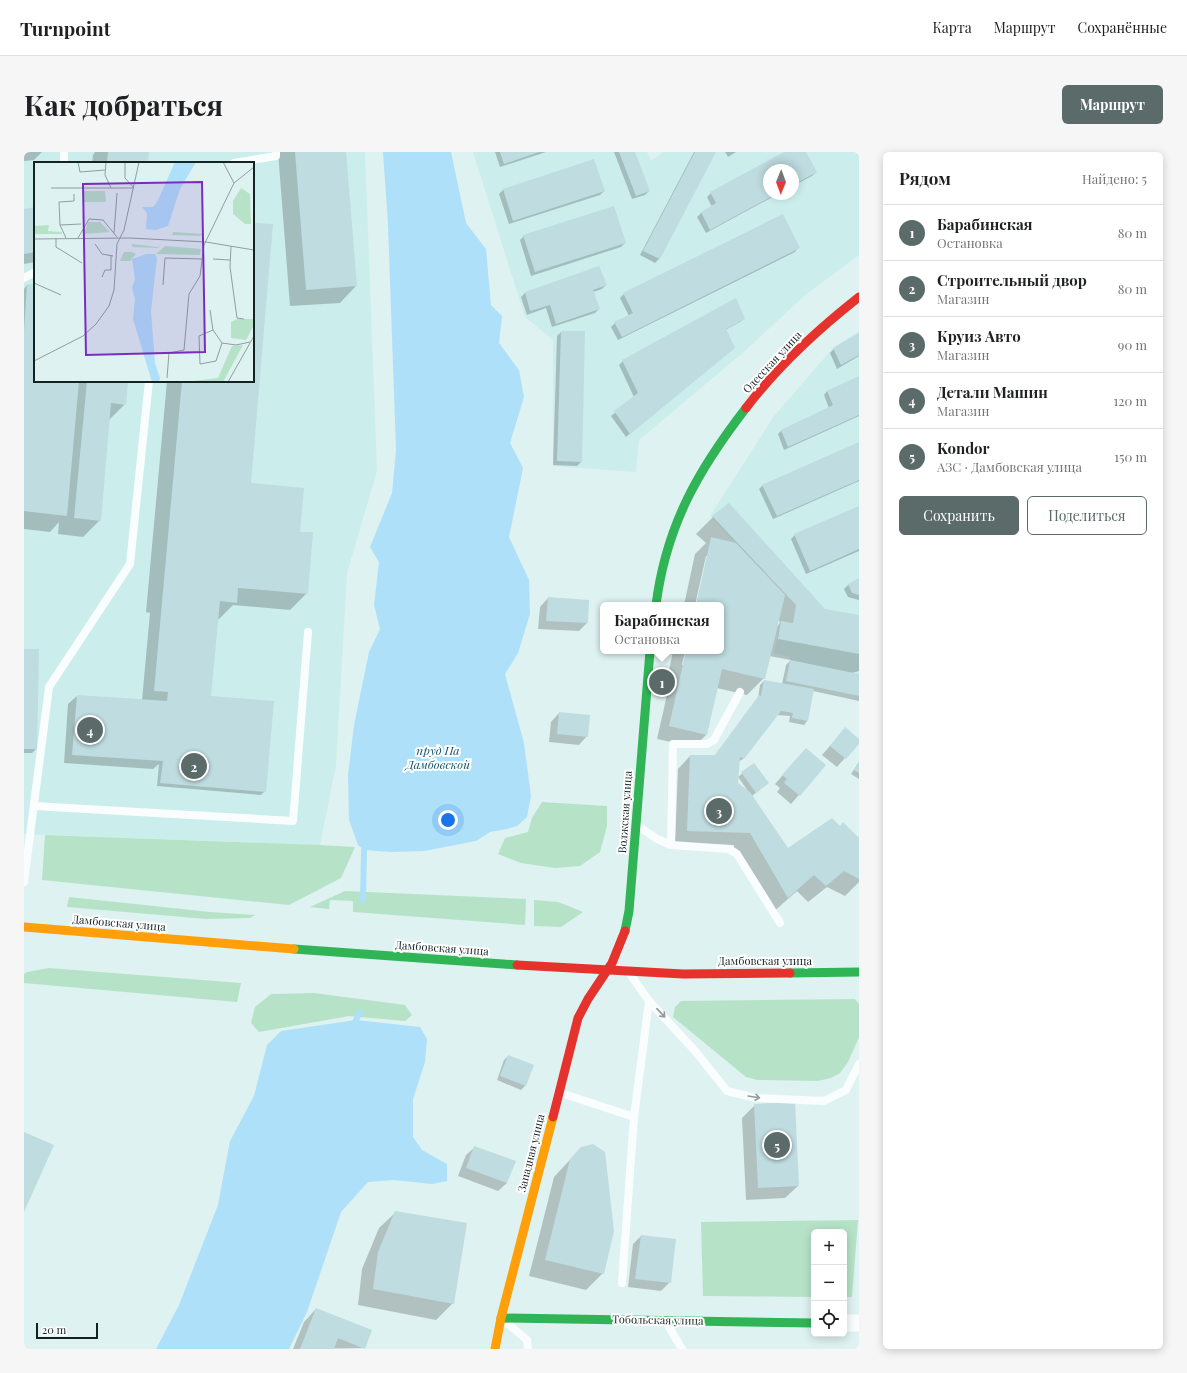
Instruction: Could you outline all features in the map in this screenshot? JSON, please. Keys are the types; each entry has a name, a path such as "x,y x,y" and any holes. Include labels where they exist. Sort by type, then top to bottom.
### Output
{"street":[{"name":"Одесская улица","path":"657,602 665,554 673,531 692,490 714,453 757,395 785,363 812,336 859,297"},
{"name":"Волжская улица","path":"608,970 618,951 630,911 650,654"},
{"name":"Дамбовская улица","path":"24,927 383,956 628,972 683,974 859,972"},
{"name":"Западная улица","path":"495,1349 501,1318 578,1018 591,994 608,970"},
{"name":"Тобольская улица","path":"501,1318 811,1323"},
{"path":"847,1323 859,1323"}],"lane":[{"path":"240,162 276,156 276,152"},
{"path":"24,278 34,273"},
{"path":"24,882 49,687 130,564 149,382"},
{"path":"34,806 293,821 308,632"},
{"path":"671,845 673,744 707,744 714,740 740,692"},
{"path":"636,825 657,839 671,845 729,849 737,854 780,923"},
{"path":"628,972 649,1001 696,1052 727,1091 756,1098 824,1101 846,1090 859,1064"},
{"path":"622,1283 634,1117 649,1001"},
{"path":"559,1092 634,1117"},
{"path":"501,1318 526,1340 528,1349"},
{"path":"665,1320 682,1349"}],"shaded area":[{"path":"24,152 365,152 377,471 347,573 336,765 320,845 24,834"},
{"path":"473,152 647,152 651,161 663,152 859,152 859,255 804,296 746,350 639,440 636,472 553,466 553,340 525,317"},
{"path":"859,331 859,696 786,681 790,657 774,653 781,621 793,623 796,605 710,516 774,416 833,348"}],"green space":[{"path":"542,802 607,806 607,826 600,852 580,866 555,868 521,863 498,854 505,838 528,832 532,818"},
{"path":"45,835 355,847 341,878 289,905 42,880"},
{"path":"345,891 526,899 525,925 353,912 353,901 330,900 329,909 310,907"},
{"path":"69,897 210,912 255,915 250,918 206,919 67,907"},
{"path":"534,900 558,902 583,912 561,927 534,926"},
{"path":"49,968 241,983 237,1002 24,983 24,974 27,972"},
{"path":"314,993 405,1005 412,1015 405,1021 349,1016 259,1032 251,1023 255,1007 271,994"},
{"path":"855,999 859,1004 859,1037 848,1062 840,1073 831,1078 818,1081 757,1080 746,1077 673,1017 675,1007 681,1001"},
{"path":"858,1220 852,1297 847,1297 847,1229 811,1229 811,1297 703,1296 701,1222"}],"water":[{"name":"пруд На Дамбовской","path":"383,152 451,152 466,223 486,249 491,305 502,316 499,343 519,370 524,397 510,443 523,468 509,537 529,580 530,614 518,653 505,674 524,743 531,796 527,817 517,826 490,832 476,841 424,851 391,852 364,850 358,845 349,820 348,775 354,725 369,652 380,629 374,605 379,562 370,547 392,493 396,450 388,224"},
{"path":"356,1020 420,1027 427,1039 425,1062 413,1099 413,1137 422,1150 447,1164 447,1181 432,1184 394,1180 368,1182 341,1212 307,1312 289,1349 156,1349 179,1305 218,1205 230,1141 254,1096 267,1045 281,1031"}],"building":[{"path":"108,152 149,152 148,162 107,162"},
{"path":"295,152 346,152 357,286 306,290"},
{"path":"500,152 539,152 504,164"},
{"path":"619,152 635,152 650,191 636,196"},
{"path":"695,152 716,152 660,259 643,251"},
{"path":"784,152 806,152 817,172 799,182 799,164 763,164 763,200 765,200 710,230 701,212 716,203 710,192"},
{"path":"594,159 605,191 513,221 503,189"},
{"path":"614,206 626,243 535,272 523,235"},
{"path":"34,207 34,252 24,254 24,209"},
{"path":"783,214 800,248 622,337 614,322 633,313 623,293"},
{"path":"254,223 273,224 251,483 304,488 300,532 313,532 308,594 238,588 237,603 220,601 211,696 274,701 266,792 160,783 163,761 72,755 77,695 167,701 168,692 154,691 182,382 254,382"},
{"path":"599,266 607,285 593,290 600,309 556,324 550,305 530,311 525,292"},
{"path":"27,284 34,285 34,382 79,382 67,516 24,511 24,331"},
{"path":"736,298 745,319 726,329 735,348 630,434 614,411 638,393 622,360"},
{"path":"561,331 585,331 582,462 557,461"},
{"path":"859,333 859,355 841,365 833,348"},
{"path":"859,376 859,415 788,447 781,430 833,405 827,391"},
{"path":"87,382 128,382 126,405 111,403 101,521 74,518"},
{"path":"859,442 859,480 777,516 762,485"},
{"path":"729,503 825,609 859,615 859,654 778,639 781,621 793,623 796,605 712,516"},
{"path":"859,506 859,549 810,571 794,534"},
{"path":"711,537 736,543 785,595 765,679 722,669 707,735 669,726 685,654 724,654 724,602 697,602"},
{"path":"859,578 859,595 852,593 848,584"},
{"path":"548,597 589,600 588,623 546,621"},
{"path":"24,649 39,649 37,749 24,749"},
{"path":"790,660 859,674 859,696 786,681"},
{"path":"764,680 814,689 808,721 792,718 793,713 781,711 744,759 740,757 738,783 750,792 788,848 832,818 840,826 843,822 858,837 859,836 859,879 844,871 826,886 814,875 788,898 750,833 687,831 690,755 715,755 759,695 761,696"},
{"path":"559,712 590,715 588,737 557,734"},
{"path":"845,727 859,739 859,744 846,759 830,746"},
{"path":"806,748 826,765 800,796 784,783 787,779 782,775"},
{"path":"754,763 769,783 756,793 741,772"},
{"path":"859,763 859,773 854,770"},
{"path":"508,1055 534,1065 526,1086 500,1076"},
{"path":"795,1102 799,1186 758,1188 754,1104"},
{"path":"24,1132 54,1145 24,1212"},
{"path":"593,1144 605,1152 614,1231 604,1274 545,1260 570,1159 581,1147"},
{"path":"474,1146 516,1161 507,1183 466,1168"},
{"path":"395,1211 467,1223 454,1304 373,1289 378,1252"},
{"path":"641,1235 676,1239 671,1283 635,1279"},
{"path":"316,1308 372,1330 365,1349 338,1338 334,1349 300,1349"}],"waterway":[{"path":"363,900 364,850"},
{"path":"356,1020 360,1012"}],"traffic: fast":[{"path":"657,602 661,576 668,550 676,524 687,500 713,454 746,408"},
{"path":"625,931 629,911 650,654"},
{"path":"294,949 517,965"},
{"path":"790,973 859,972"},
{"path":"501,1318 811,1323"}],"traffic: slow":[{"path":"24,927 294,949"},
{"path":"495,1349 501,1318 553,1117"}],"traffic: jam":[{"path":"746,408 771,378 799,349 828,322 859,297"},
{"path":"553,1117 578,1018 588,999 612,963 625,931"},
{"path":"517,965 683,974 790,973"}],"place":[{"name":"Барабинская","path":"662,682"},
{"name":"Детали Машин","path":"90,730"},
{"name":"Строительный двор","path":"194,766"},
{"name":"Круиз Авто","path":"719,811"},
{"name":"Kondor","path":"777,1145"}]}
